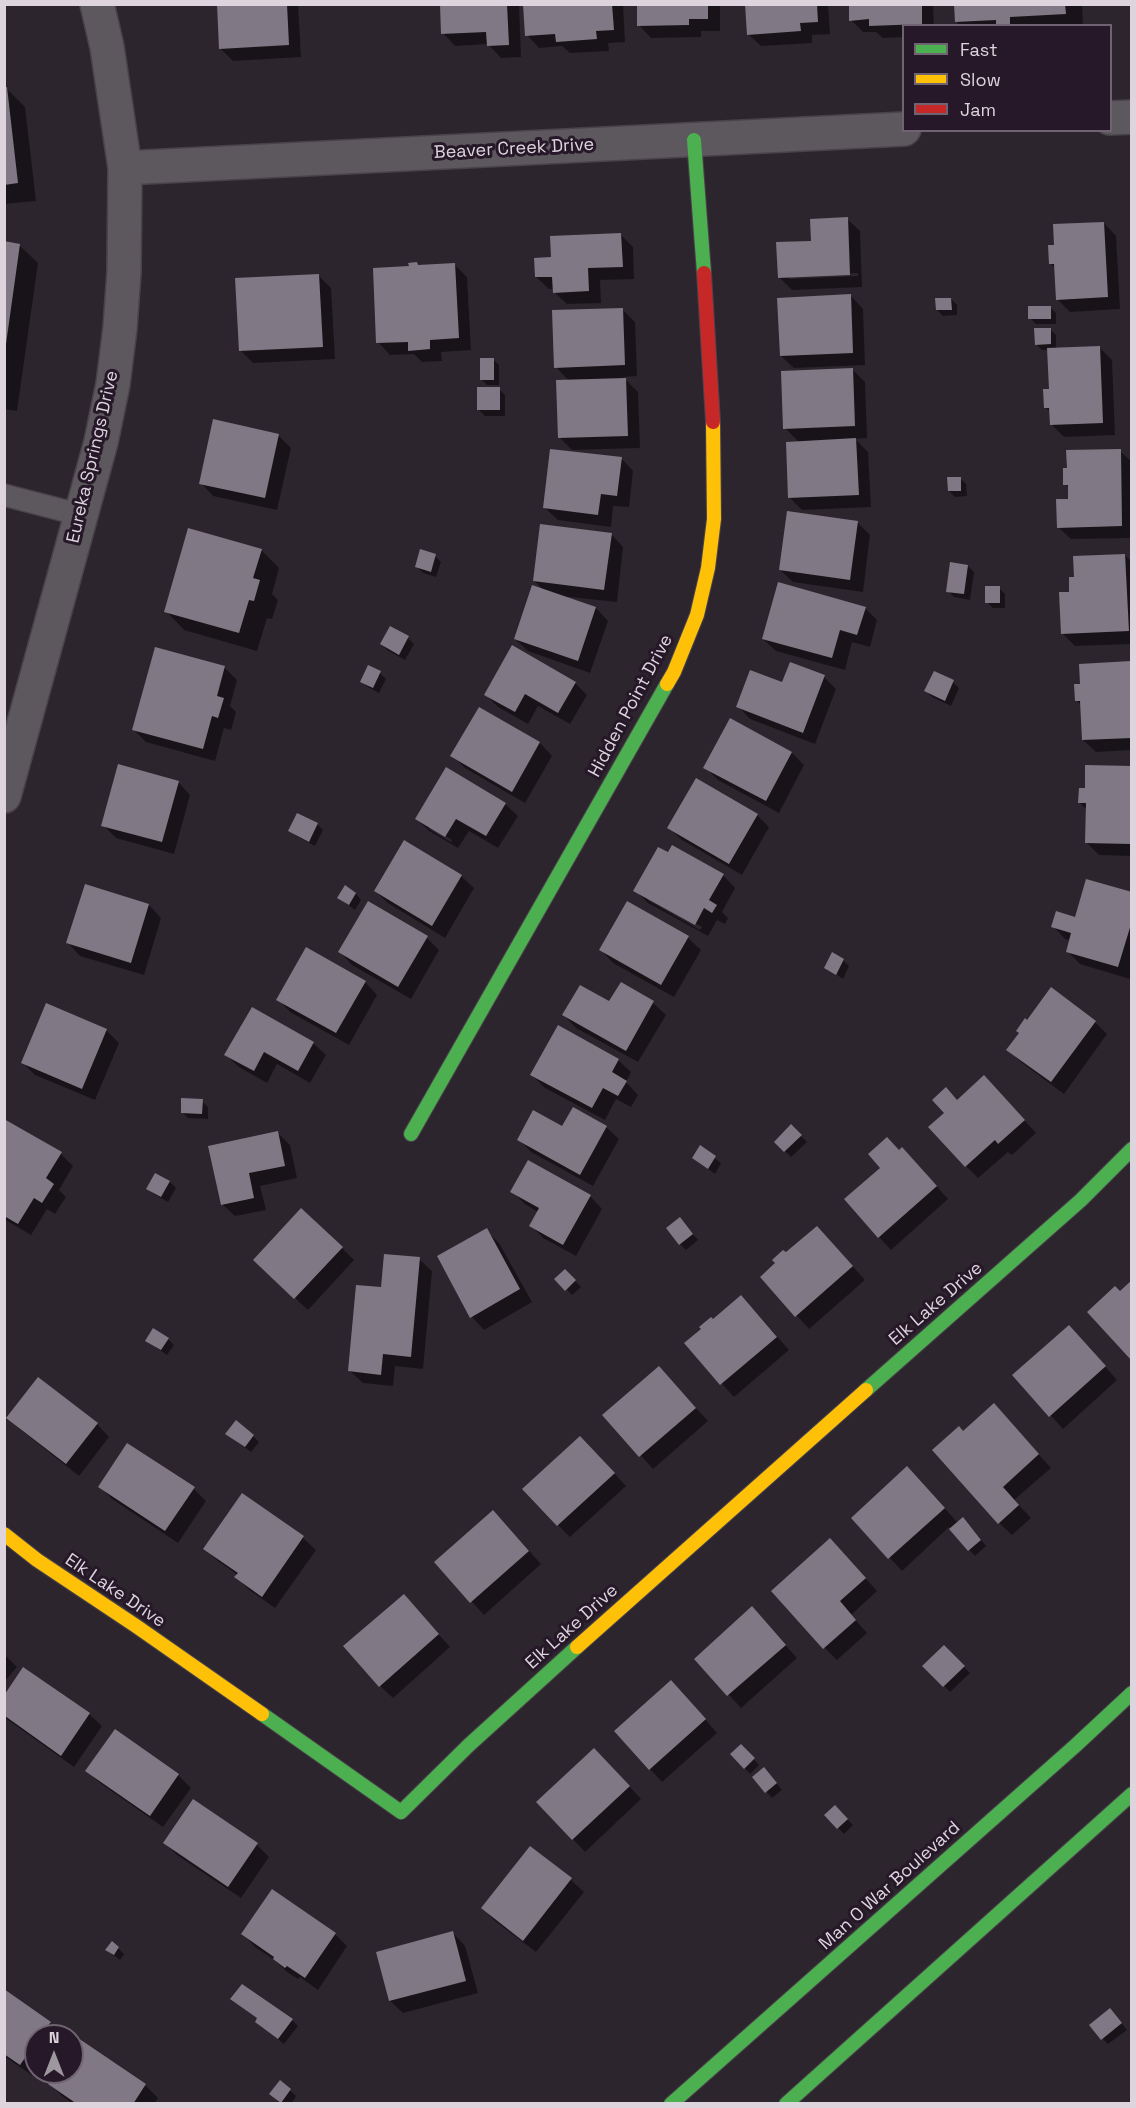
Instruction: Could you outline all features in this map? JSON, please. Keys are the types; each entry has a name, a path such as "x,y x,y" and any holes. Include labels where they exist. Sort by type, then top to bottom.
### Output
{"street":[{"name":"Eureka Springs Drive","path":"4,796 101,442 113,384 120,328 124,272 125,168 108,47 97,4"},
{"path":"1112,118 1131,117"},
{"name":"Beaver Creek Drive","path":"125,168 902,129"},
{"name":"Hidden Point Drive","path":"411,1134 674,672 697,615 708,568 714,519 714,444 708,318 694,140"},
{"name":"Elk Lake Drive","path":"4,1534 401,1812 469,1745 628,1601 1081,1200 1131,1149"},
{"name":"Man O War Boulevard","path":"671,2103 1075,1746 1131,1693"},
{"path":"786,2103 1131,1794"}],"lane":[{"path":"4,495 81,515"}],"building":[{"path":"217,4 287,4 289,45 219,49"},
{"path":"440,4 507,4 509,45 487,46 486,32 441,34"},
{"path":"523,4 612,4 614,30 596,31 597,39 556,42 555,34 525,36"},
{"path":"637,4 708,4 708,19 689,19 689,25 637,26"},
{"path":"745,4 817,4 818,22 800,23 801,31 747,35"},
{"path":"849,4 922,4 922,24 869,26 869,19 849,21"},
{"path":"954,4 1065,4 1066,14 1010,17 1010,24 996,24 996,20 955,22"},
{"path":"7,87 18,183 4,185 4,88"},
{"path":"848,217 850,275 778,278 776,242 811,241 810,219"},
{"path":"1104,222 1108,297 1056,300 1054,264 1049,264 1048,245 1054,245 1053,224"},
{"path":"621,233 623,267 588,268 589,291 553,293 552,277 535,277 534,258 551,257 550,236"},
{"path":"4,241 20,244 6,344 4,344"},
{"path":"417,262 418,265 455,263 459,338 430,340 430,349 408,351 408,342 376,343 373,268 409,266 408,263"},
{"path":"319,274 323,347 239,351 235,278"},
{"path":"851,294 853,353 780,356 777,298"},
{"path":"935,298 951,298 952,310 936,310"},
{"path":"1028,306 1051,306 1051,319 1028,319"},
{"path":"623,308 625,365 554,368 552,310"},
{"path":"1034,328 1051,328 1051,344 1035,345"},
{"path":"1100,346 1103,423 1050,425 1049,408 1044,408 1043,389 1049,389 1047,348"},
{"path":"480,358 494,358 494,380 480,380"},
{"path":"853,368 855,426 783,429 781,371"},
{"path":"626,378 628,436 558,438 556,380"},
{"path":"477,387 500,387 500,410 477,410"},
{"path":"213,419 279,434 265,498 199,484"},
{"path":"856,438 859,495 788,498 786,442"},
{"path":"550,449 622,457 617,496 601,494 598,515 543,508"},
{"path":"1121,449 1122,526 1057,528 1056,499 1068,499 1068,485 1063,485 1063,468 1067,468 1066,450"},
{"path":"947,477 961,477 961,491 948,491"},
{"path":"787,511 858,521 850,580 779,570"},
{"path":"540,524 612,533 604,590 533,581"},
{"path":"188,528 262,549 253,578 260,580 254,601 249,600 239,633 164,612"},
{"path":"420,549 436,554 431,572 415,567"},
{"path":"1125,554 1129,631 1061,634 1059,592 1069,592 1069,577 1074,577 1073,556"},
{"path":"950,562 968,565 964,594 946,592"},
{"path":"778,582 866,607 857,635 840,630 832,658 762,639"},
{"path":"532,585 596,607 578,661 514,639"},
{"path":"985,586 1000,586 1000,603 985,603"},
{"path":"390,626 409,636 399,655 380,644"},
{"path":"512,645 576,682 558,713 525,694 515,712 484,695"},
{"path":"155,647 225,666 217,696 224,698 218,718 212,716 203,749 132,730"},
{"path":"1131,661 1132,738 1082,740 1080,701 1075,701 1074,684 1080,684 1079,664"},
{"path":"790,662 825,675 803,733 736,707 750,670 782,682"},
{"path":"368,665 381,671 373,688 360,682"},
{"path":"934,671 954,680 945,701 924,691"},
{"path":"479,707 540,742 512,792 450,756"},
{"path":"730,718 792,752 766,801 703,768"},
{"path":"118,764 179,781 162,842 101,826"},
{"path":"1085,765 1132,766 1132,844 1085,843 1086,803 1078,803 1079,788 1085,788"},
{"path":"446,767 506,803 486,836 456,819 445,837 415,819"},
{"path":"696,778 758,814 729,864 667,828"},
{"path":"297,813 318,823 309,842 288,831"},
{"path":"404,840 462,875 432,926 374,891"},
{"path":"672,845 724,874 709,900 717,905 712,913 704,908 695,925 633,891 658,847 668,852"},
{"path":"1086,879 1132,892 1132,921 1118,967 1066,952 1071,933 1051,927 1056,911 1075,917"},
{"path":"85,884 149,904 131,963 66,943"},
{"path":"345,885 356,893 349,905 337,898"},
{"path":"368,901 428,936 398,987 338,952"},
{"path":"627,901 689,936 661,985 599,950"},
{"path":"306,947 366,981 336,1033 276,1000"},
{"path":"832,952 844,959 836,975 824,968"},
{"path":"621,982 654,1001 626,1051 562,1015 580,985 609,1001"},
{"path":"1051,987 1096,1021 1051,1082 1006,1050 1019,1033 1016,1031 1025,1018 1027,1020"},
{"path":"46,1003 107,1029 82,1089 21,1063"},
{"path":"252,1007 314,1042 298,1071 264,1052 254,1071 224,1055"},
{"path":"558,1025 619,1059 612,1072 627,1081 618,1096 603,1088 592,1108 530,1075"},
{"path":"984,1075 1025,1120 998,1144 995,1140 965,1167 928,1127 944,1113 932,1100 946,1087 957,1100"},
{"path":"181,1098 203,1099 202,1114 181,1113"},
{"path":"573,1107 607,1126 580,1175 517,1140 533,1110 562,1126"},
{"path":"4,1119 62,1152 46,1178 54,1184 42,1203 34,1198 18,1224 4,1216"},
{"path":"791,1124 802,1135 784,1152 774,1142"},
{"path":"278,1131 285,1166 249,1173 254,1198 221,1205 208,1146"},
{"path":"887,1137 899,1150 902,1147 937,1186 878,1238 844,1199 880,1168 868,1154"},
{"path":"700,1145 716,1156 708,1169 692,1158"},
{"path":"528,1160 591,1195 563,1245 529,1226 539,1208 510,1192"},
{"path":"155,1173 170,1181 161,1197 146,1189"},
{"path":"301,1208 343,1247 294,1299 253,1260"},
{"path":"680,1217 693,1234 679,1245 666,1228"},
{"path":"817,1226 853,1266 795,1317 760,1277 775,1263 772,1260 783,1250 786,1252"},
{"path":"487,1228 520,1289 470,1318 437,1256"},
{"path":"384,1254 420,1257 411,1357 383,1354 381,1375 348,1371 356,1285 381,1287"},
{"path":"565,1269 576,1280 565,1291 554,1279"},
{"path":"1132,1280 1132,1361 1087,1312 1115,1286 1120,1291"},
{"path":"741,1295 777,1337 720,1385 684,1343 701,1329 699,1327 711,1317 713,1319"},
{"path":"1069,1325 1106,1366 1049,1417 1012,1375"},
{"path":"153,1328 169,1338 161,1350 145,1341"},
{"path":"659,1366 696,1408 639,1457 602,1415"},
{"path":"38,1377 98,1423 66,1464 6,1418"},
{"path":"994,1403 1039,1454 1003,1487 1019,1505 998,1524 932,1450 959,1426 963,1431"},
{"path":"236,1420 254,1435 245,1447 225,1434"},
{"path":"580,1436 615,1473 557,1526 522,1489"},
{"path":"127,1443 195,1487 165,1531 98,1487"},
{"path":"907,1466 945,1508 888,1559 851,1518"},
{"path":"242,1493 304,1536 262,1597 234,1577 238,1573 203,1549"},
{"path":"493,1510 529,1551 470,1603 434,1562"},
{"path":"963,1517 981,1540 968,1551 949,1529"},
{"path":"830,1538 866,1578 840,1601 856,1620 823,1649 771,1591"},
{"path":"404,1594 439,1634 379,1687 343,1646"},
{"path":"752,1606 786,1645 727,1696 694,1659"},
{"path":"944,1645 965,1666 943,1687 922,1666"},
{"path":"23,1667 90,1713 61,1756 5,1716 5,1694"},
{"path":"671,1680 706,1719 649,1770 614,1731"},
{"path":"115,1729 179,1774 150,1816 85,1771"},
{"path":"741,1744 755,1758 744,1769 730,1754"},
{"path":"594,1748 630,1786 572,1840 536,1802"},
{"path":"764,1767 777,1783 765,1793 752,1777"},
{"path":"193,1799 258,1843 228,1887 163,1843"},
{"path":"835,1805 848,1819 837,1829 824,1815"},
{"path":"530,1846 572,1878 523,1941 481,1908"},
{"path":"272,1889 336,1933 305,1978 287,1966 285,1968 273,1959 274,1957 241,1934"},
{"path":"453,1931 466,1981 389,2001 376,1952"},
{"path":"112,1941 119,1947 114,1955 105,1950"},
{"path":"242,1984 293,2019 278,2039 255,2022 257,2018 230,1999"},
{"path":"4,1989 51,2022 49,2024 24,2024 24,2059 20,2065 4,2054"},
{"path":"1110,2008 1122,2023 1101,2040 1089,2025"},
{"path":"84,2042 146,2084 133,2104 77,2104 48,2084 84,2084"},
{"path":"280,2080 291,2089 281,2103 269,2094"}],"traffic: fast":[{"path":"694,140 704,273"},
{"path":"411,1134 667,684"},
{"path":"866,1390 1081,1200 1132,1149"},
{"path":"262,1714 401,1812 469,1745 577,1647"},
{"path":"671,2104 1132,1693"},
{"path":"786,2104 1132,1794"}],"traffic: slow":[{"path":"667,684 697,615 708,568 714,519 713,422"},
{"path":"577,1647 866,1390"},
{"path":"4,1534 37,1560 262,1714"}],"traffic: jam":[{"path":"704,273 713,422"}]}
